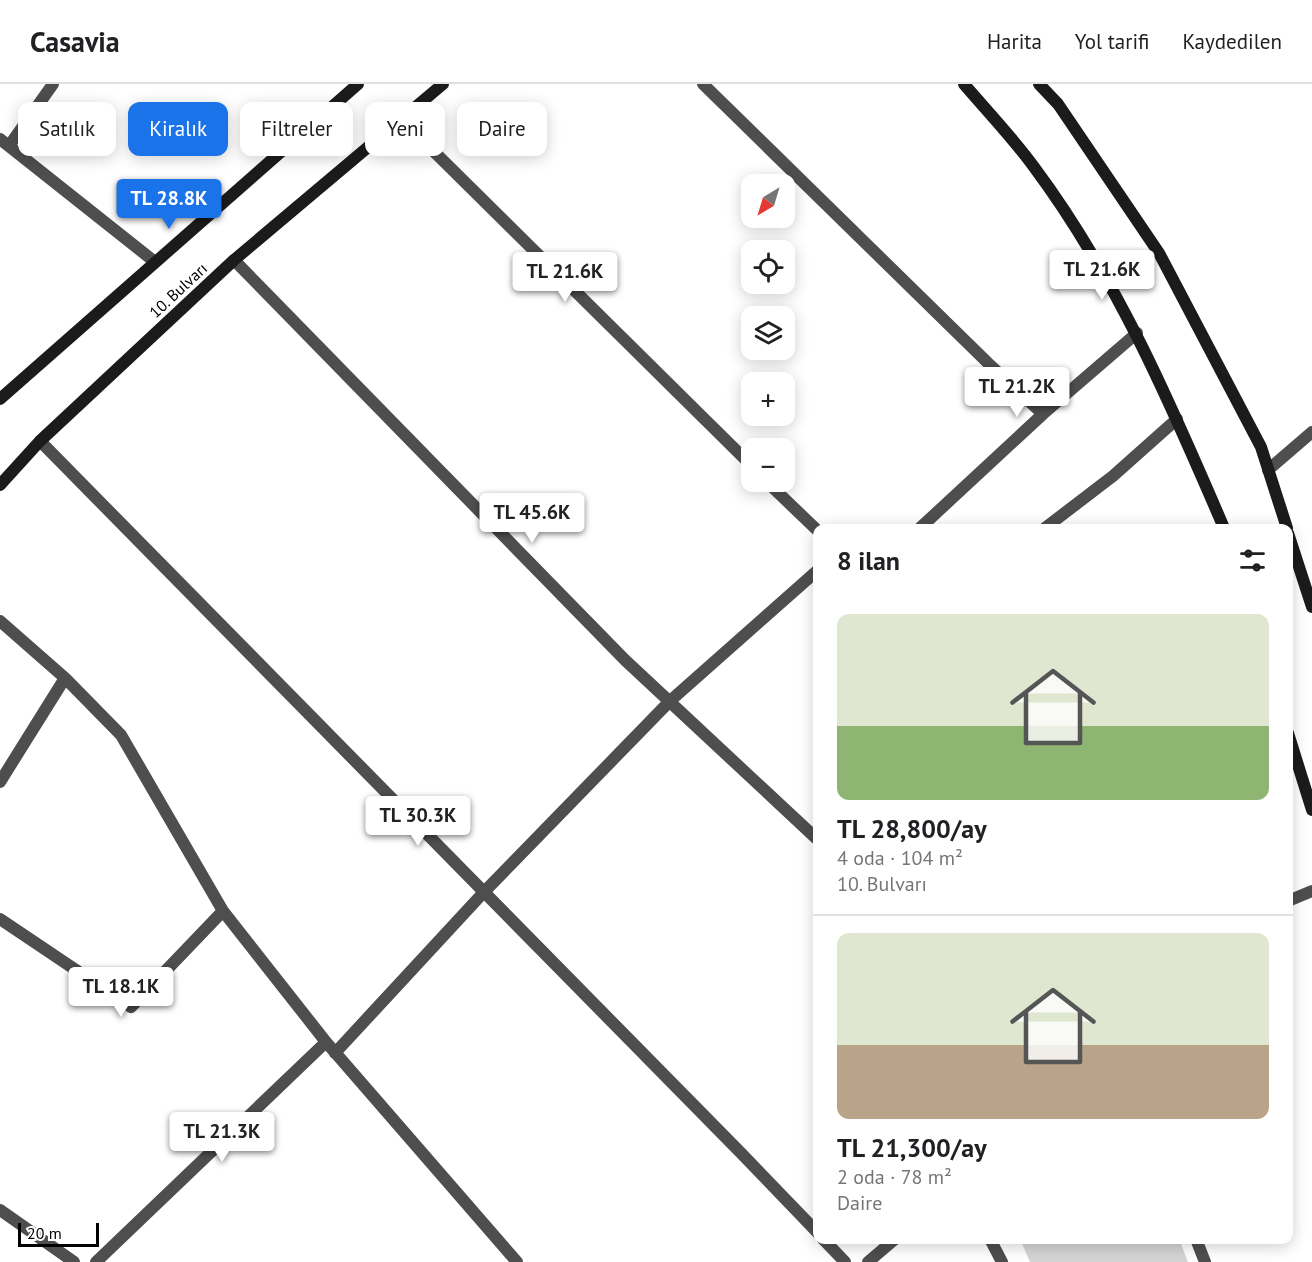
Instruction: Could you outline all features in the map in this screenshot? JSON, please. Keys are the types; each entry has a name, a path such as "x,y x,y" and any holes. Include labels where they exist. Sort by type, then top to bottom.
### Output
{"main road":[{"path":"0,399 358,84"},
{"name":"10. Bulvarı","path":"420,102 443,84"},
{"path":"963,84 1034,166 1090,249 1137,333 1177,418 1222,524"},
{"path":"1039,84 1058,104 1159,253 1261,447 1286,524"},
{"name":"10. Bulvarı","path":"0,485 40,441 234,260 365,148"},
{"path":"1293,548 1312,607"},
{"path":"1293,749 1312,810"}],"street":[{"path":"53,84 4,142 155,262"},
{"path":"703,84 1043,414"},
{"path":"438,156 741,455"},
{"path":"234,260 625,660 813,835"},
{"path":"924,524 1043,414 1137,333"},
{"path":"1050,524 1113,476 1177,418"},
{"path":"1268,470 1312,432"},
{"path":"40,441 813,1228"},
{"path":"777,492 813,526"},
{"path":"336,1053 484,892 670,701 813,574"},
{"path":"0,621 65,678 122,735 223,911 326,1042 516,1262"},
{"path":"0,782 65,678"},
{"path":"1293,899 1312,891"},
{"path":"0,919 131,1007 223,911"},
{"path":"96,1262 326,1042"},
{"path":"0,1210 74,1262"},
{"path":"828,1244 845,1262"},
{"path":"868,1262 889,1244"},
{"path":"993,1244 1002,1262"},
{"path":"1198,1244 1205,1262"}],"shaded area":[{"path":"1022,1244 1181,1244 1188,1262 1030,1262"}]}
